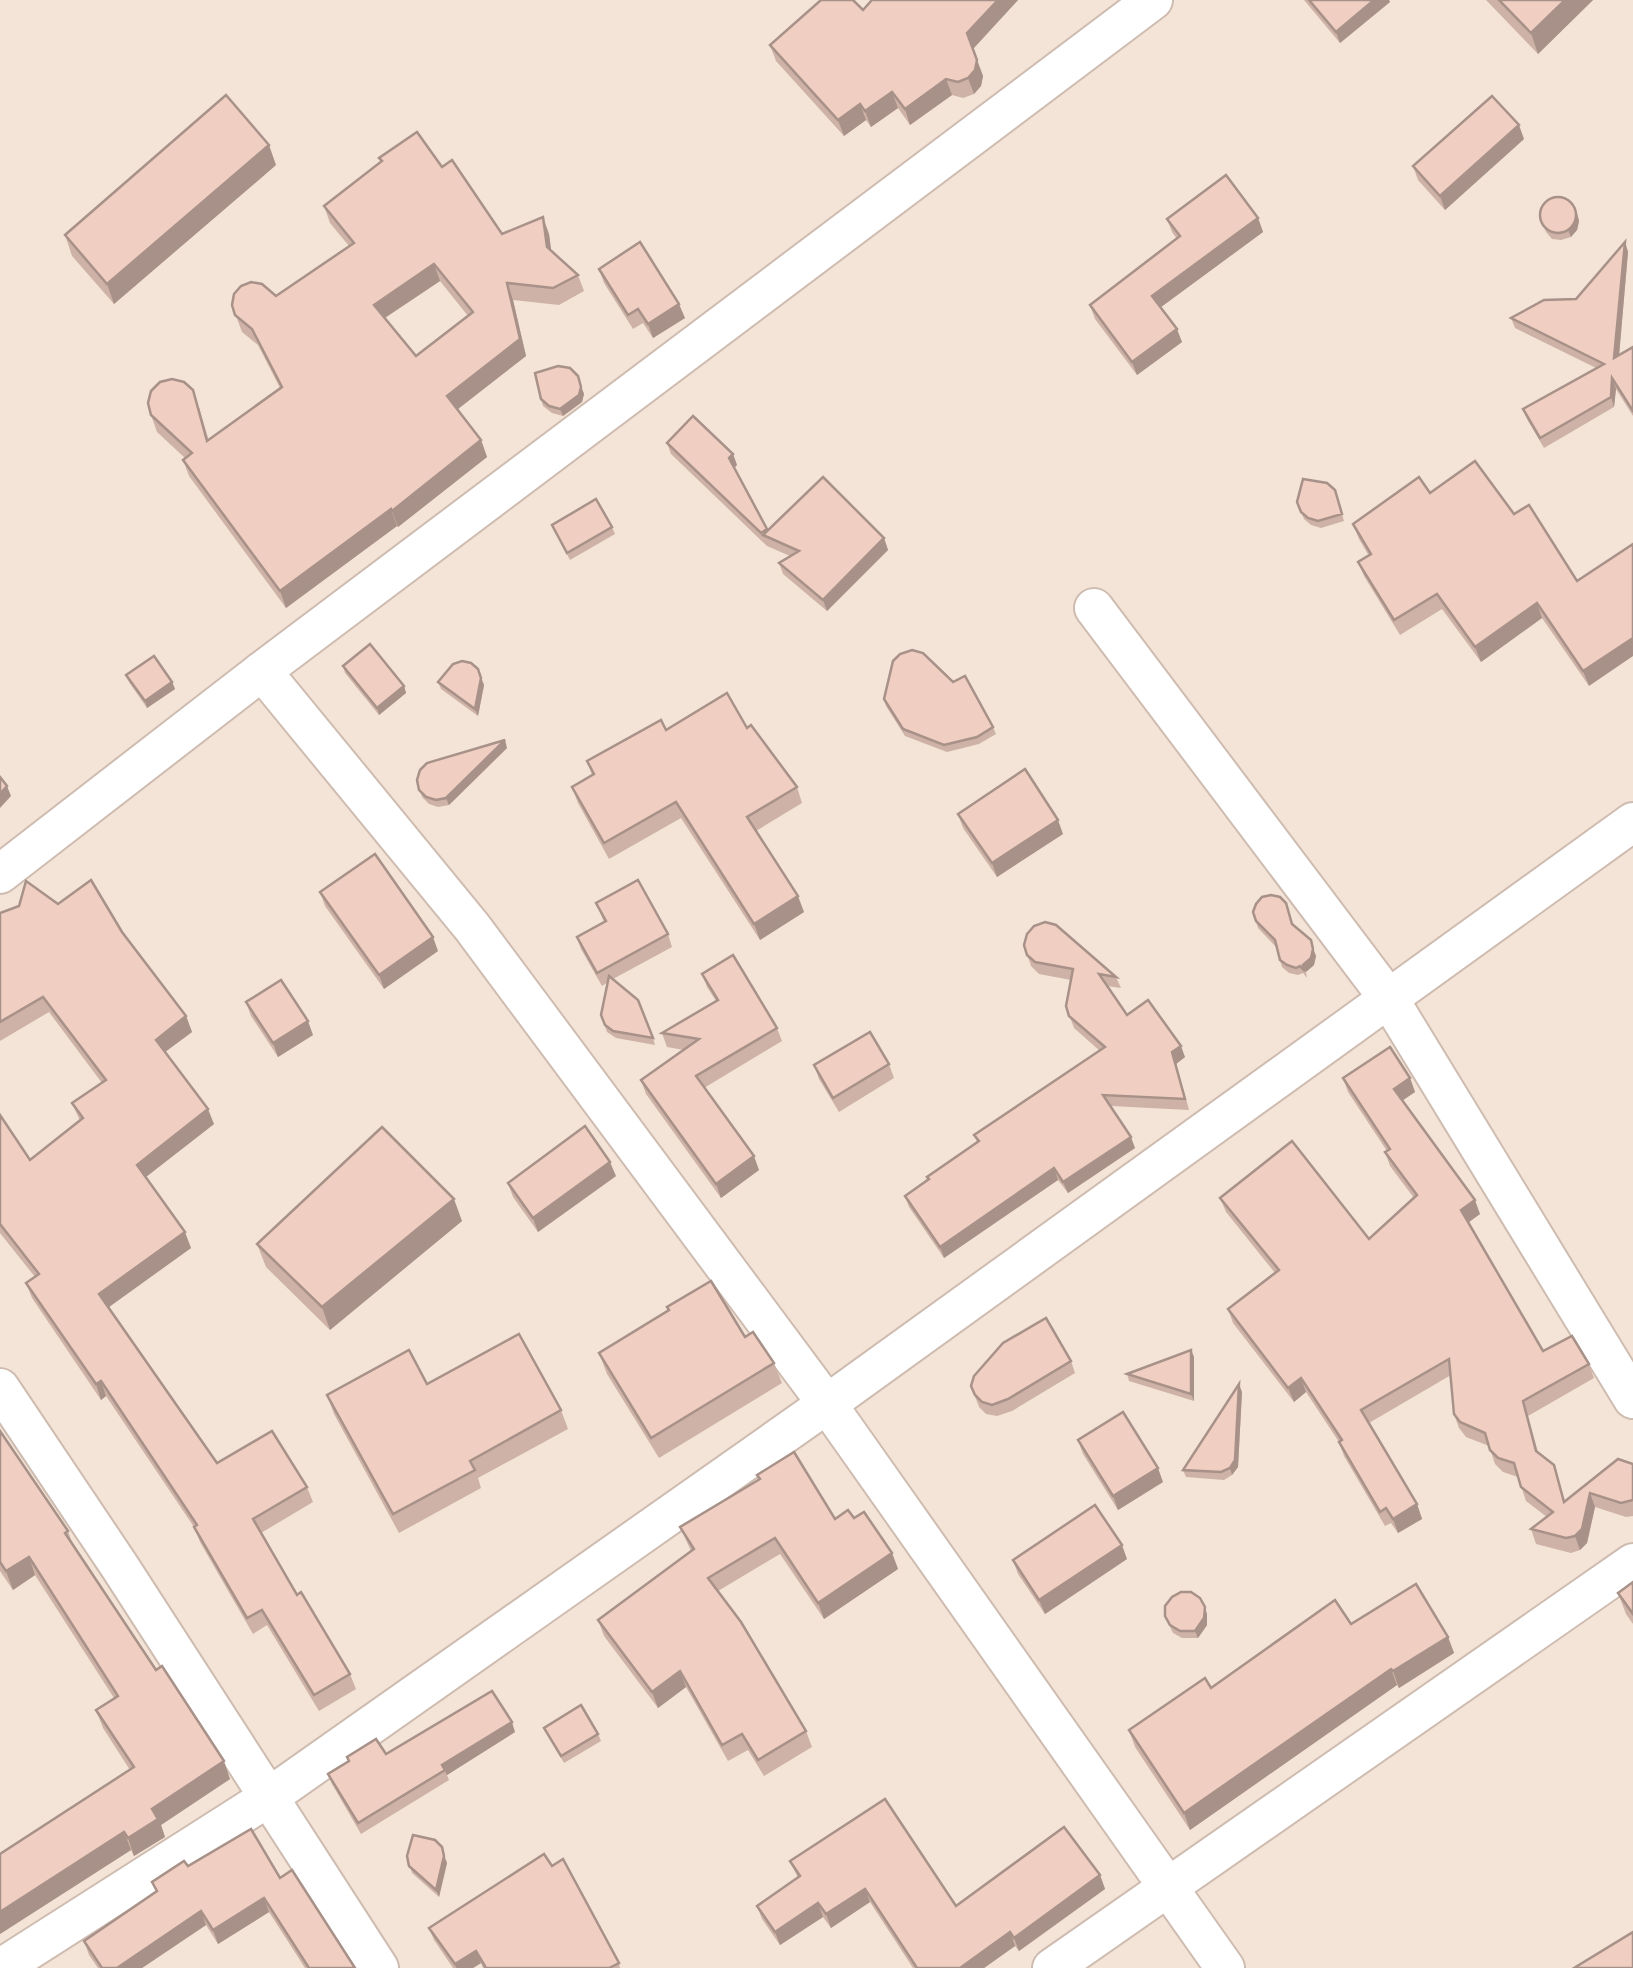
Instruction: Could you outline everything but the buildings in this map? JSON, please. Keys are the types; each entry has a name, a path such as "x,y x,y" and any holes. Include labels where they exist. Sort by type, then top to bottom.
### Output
{"street":[{"path":"0,874 262,671 1153,0"},
{"path":"1094,608 1389,999 1633,1399"},
{"path":"262,671 472,927 827,1404 1225,1968"},
{"path":"1,1968 269,1797 827,1404 1633,822"},
{"path":"0,1388 120,1566 379,1968"},
{"path":"1052,1968 1633,1562"}],"shaded area":[{"path":"0,0 1633,0 1633,1968 0,1968"}]}
